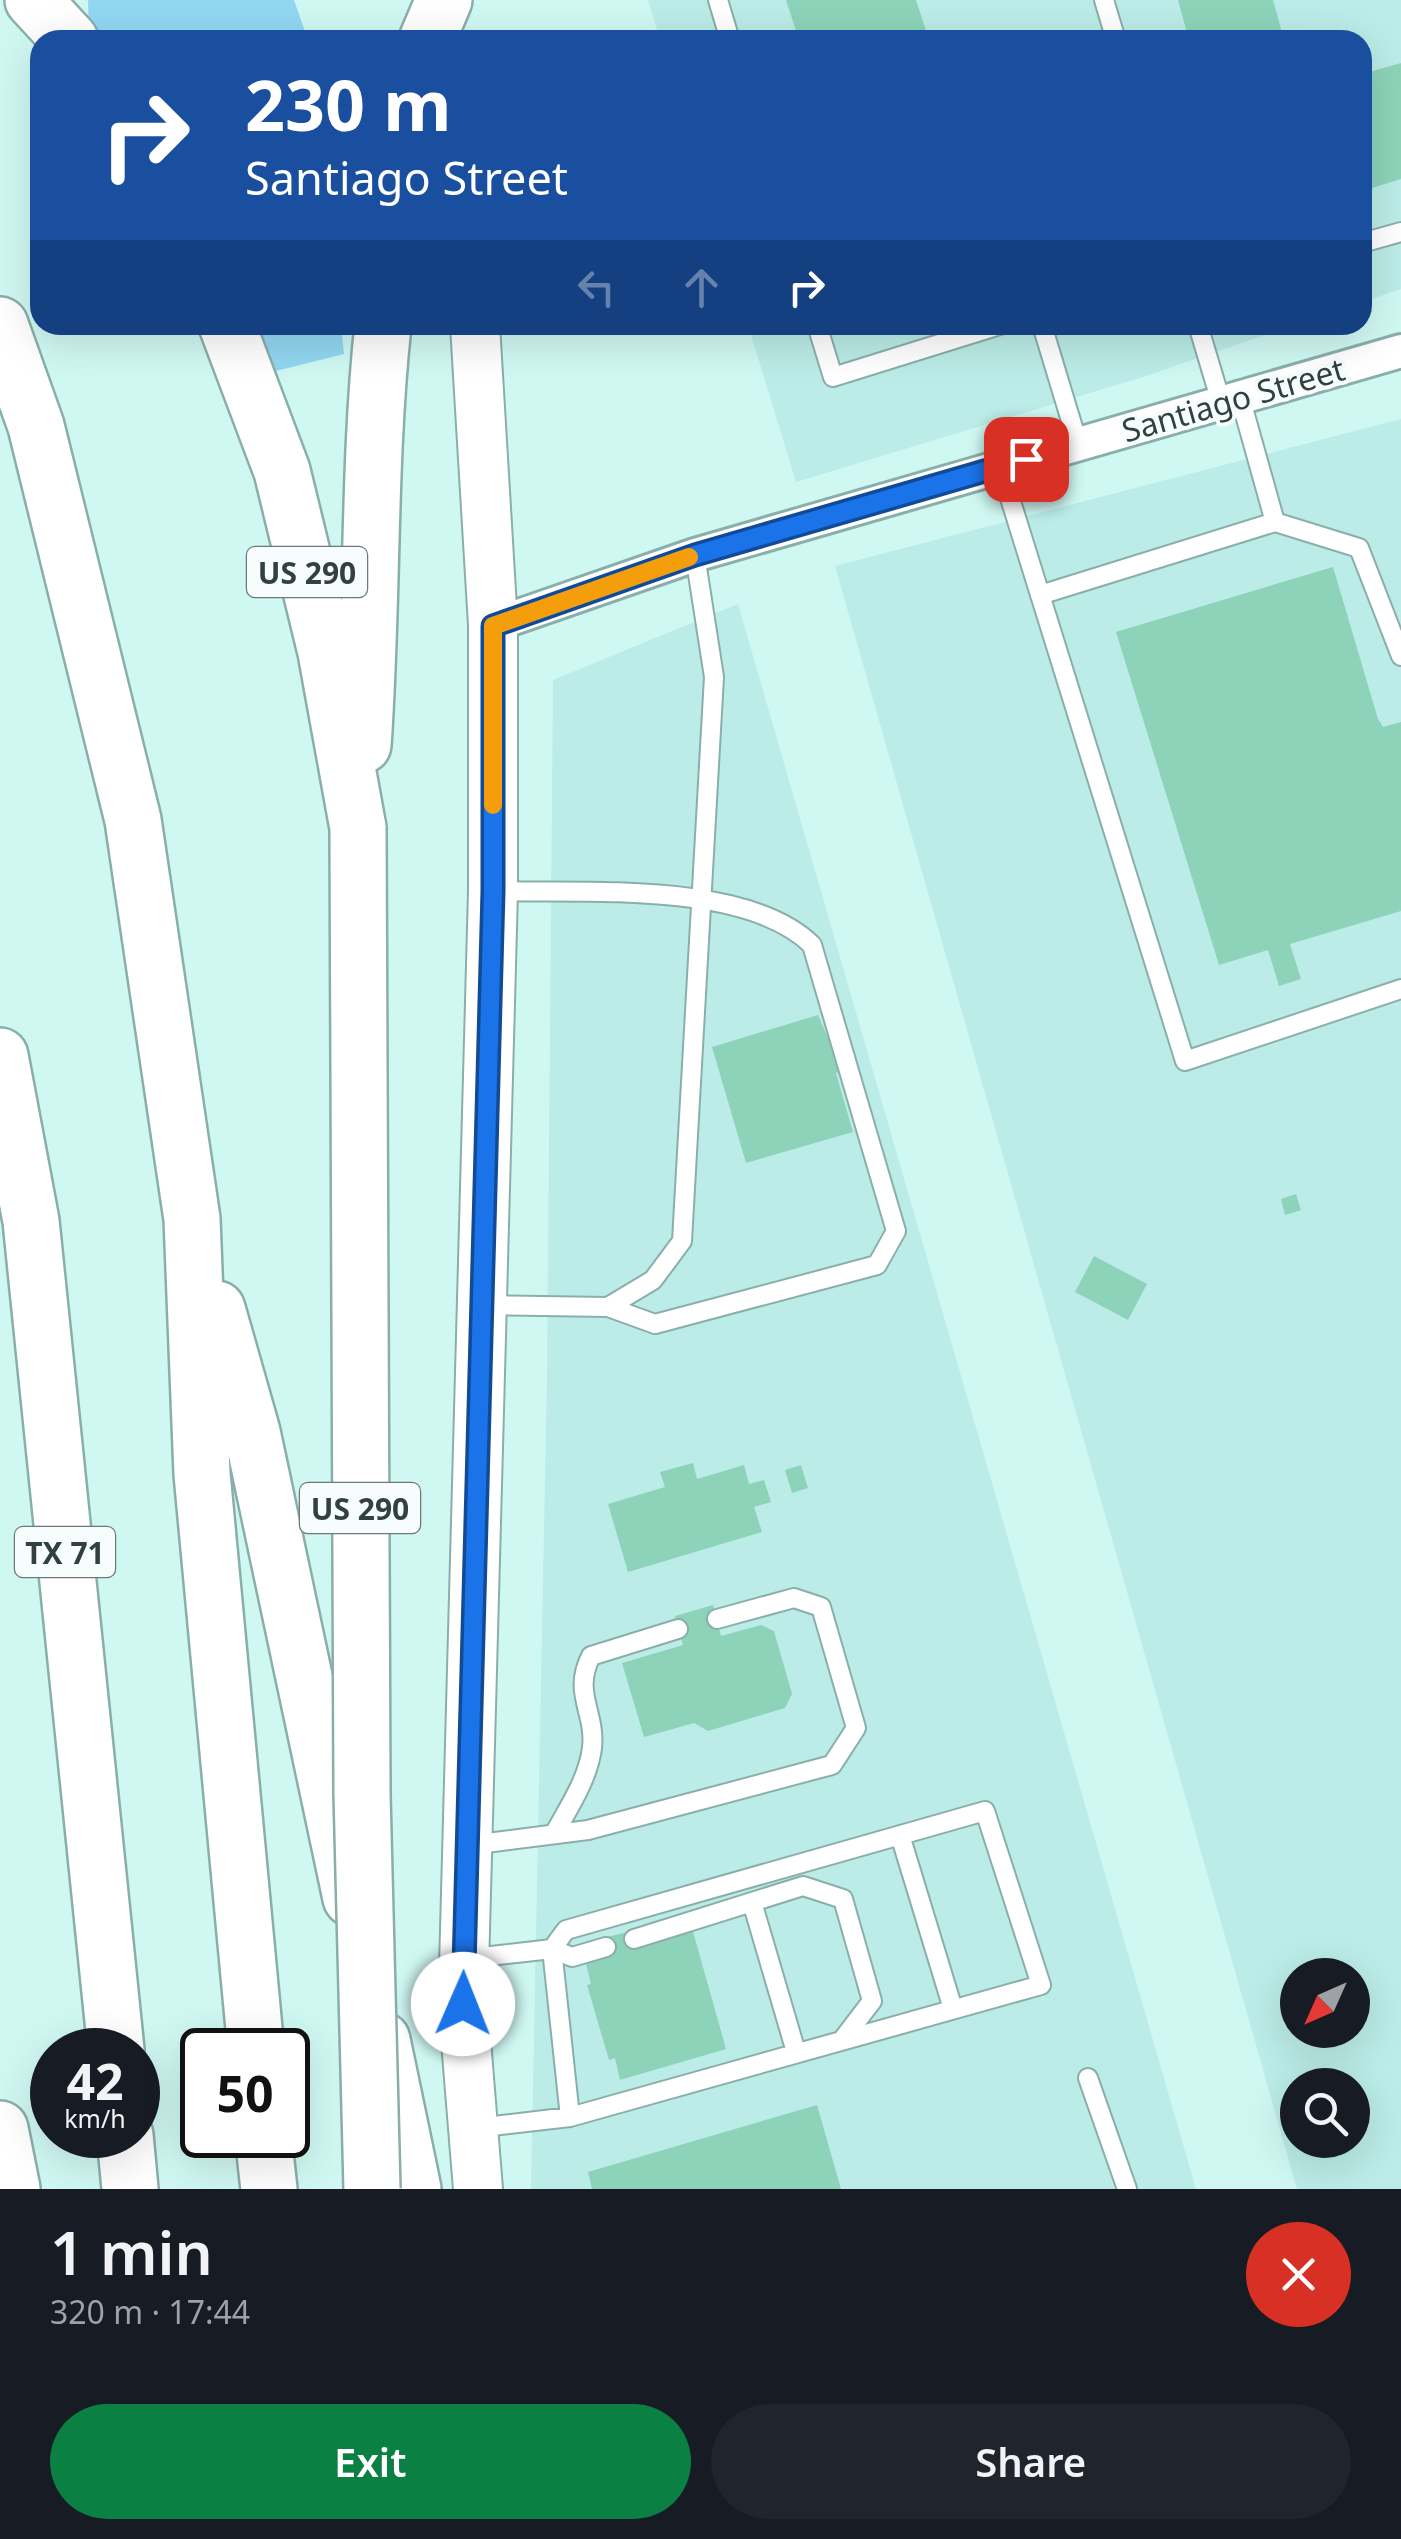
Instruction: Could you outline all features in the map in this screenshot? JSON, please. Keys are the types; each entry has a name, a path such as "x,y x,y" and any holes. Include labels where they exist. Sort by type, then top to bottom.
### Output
{"highway":[{"path":"33,0 61,30"},
{"path":"430,30 444,0"},
{"path":"0,326 36,426 132,820 192,1218 202,1474 254,2028"},
{"name":"US 290","path":"231,335 282,472 326,652 358,828 362,1794 372,2189"},
{"path":"358,828 371,630 376,389 382,335"},
{"name":"TX 71","path":"0,1056 31,1221 114,2028"},
{"path":"192,1218 252,1432 414,2189"},
{"path":"0,2128 12,2189"},
{"path":"127,2158 130,2189"},
{"path":"266,2158 269,2189"}],"main road":[{"path":"413,0 423,30"},
{"path":"476,335 493,626 493,891 464,1959 478,2189"}],"street":[{"name":"Santiago Street","path":"493,626 695,555 1401,351"}],"lane":[{"path":"718,0 727,30"},
{"path":"1104,0 1113,30"},
{"path":"1372,240 1401,232"},
{"path":"820,335 833,377 968,335"},
{"path":"1045,335 1078,444"},
{"path":"1202,335 1231,400 1275,522"},
{"path":"1000,466 1185,1061 1401,989"},
{"path":"1040,595 1275,522 1359,548 1401,656"},
{"path":"608,1307 653,1280 682,1241 714,677 695,555"},
{"path":"482,1306 608,1307 655,1324 877,1265 896,1231 812,945 795,928 702,896 493,891"},
{"path":"468,1845 588,1830 832,1765 856,1728 821,1607 794,1598 717,1619"},
{"path":"554,1834 582,1782 592,1746 580,1676 591,1656 678,1629"},
{"path":"473,2128 570,2117 1041,1986 985,1811 566,1930 552,1949 570,2117"},
{"path":"900,1835 953,2009"},
{"path":"634,1939 803,1886 843,1899 872,2001 843,2039"},
{"path":"752,1902 796,2052"},
{"path":"464,1959 552,1949 572,1956 606,1947"},
{"path":"1088,2078 1128,2189"}],"shaded area":[{"path":"88,0 294,0 304,30 89,30"},
{"path":"648,0 1401,0 1401,289 1372,299 1372,30 657,30"},
{"path":"208,335 342,335 344,354 228,383"},
{"path":"751,335 1265,335 1143,377 796,482"},
{"path":"1401,419 1401,2189 1297,2189 1288,2158 1370,2158 1370,2068 1280,2068 1280,2129 835,566"},
{"path":"738,604 1196,2189 531,2189 547,1377 553,680"}],"building":[{"path":"786,0 916,0 926,30 796,30"},
{"path":"1178,0 1273,0 1281,30 1186,30"},
{"path":"1401,63 1401,179 1372,188 1372,71"},
{"path":"1333,567 1378,719 1383,727 1401,722 1401,911 1290,944 1301,979 1279,986 1268,950 1219,965 1116,632"},
{"path":"818,1015 842,1070 836,1073 853,1132 746,1163 712,1047"},
{"path":"1296,1194 1301,1210 1285,1215 1281,1199"},
{"path":"1094,1256 1147,1284 1128,1320 1075,1292"},
{"path":"693,1463 697,1479 744,1465 749,1484 764,1480 771,1502 754,1507 762,1532 628,1572 608,1504 665,1487 660,1472"},
{"path":"801,1465 808,1488 792,1493 785,1470"},
{"path":"713,1605 721,1636 761,1625 774,1631 792,1694 785,1708 708,1731 694,1723 644,1737 622,1663 683,1645 675,1616"},
{"path":"692,1928 726,2049 620,2080 615,2058 609,2060 587,1985 591,1984 585,1960 608,1953 603,1938 632,1931"},
{"path":"817,2105 841,2189 592,2189 588,2172"}],"slow traffic":[{"path":"493,805 493,626 689,557"}],"route":[{"path":"463,2004 493,891 493,626 695,555 1026,459"}]}
